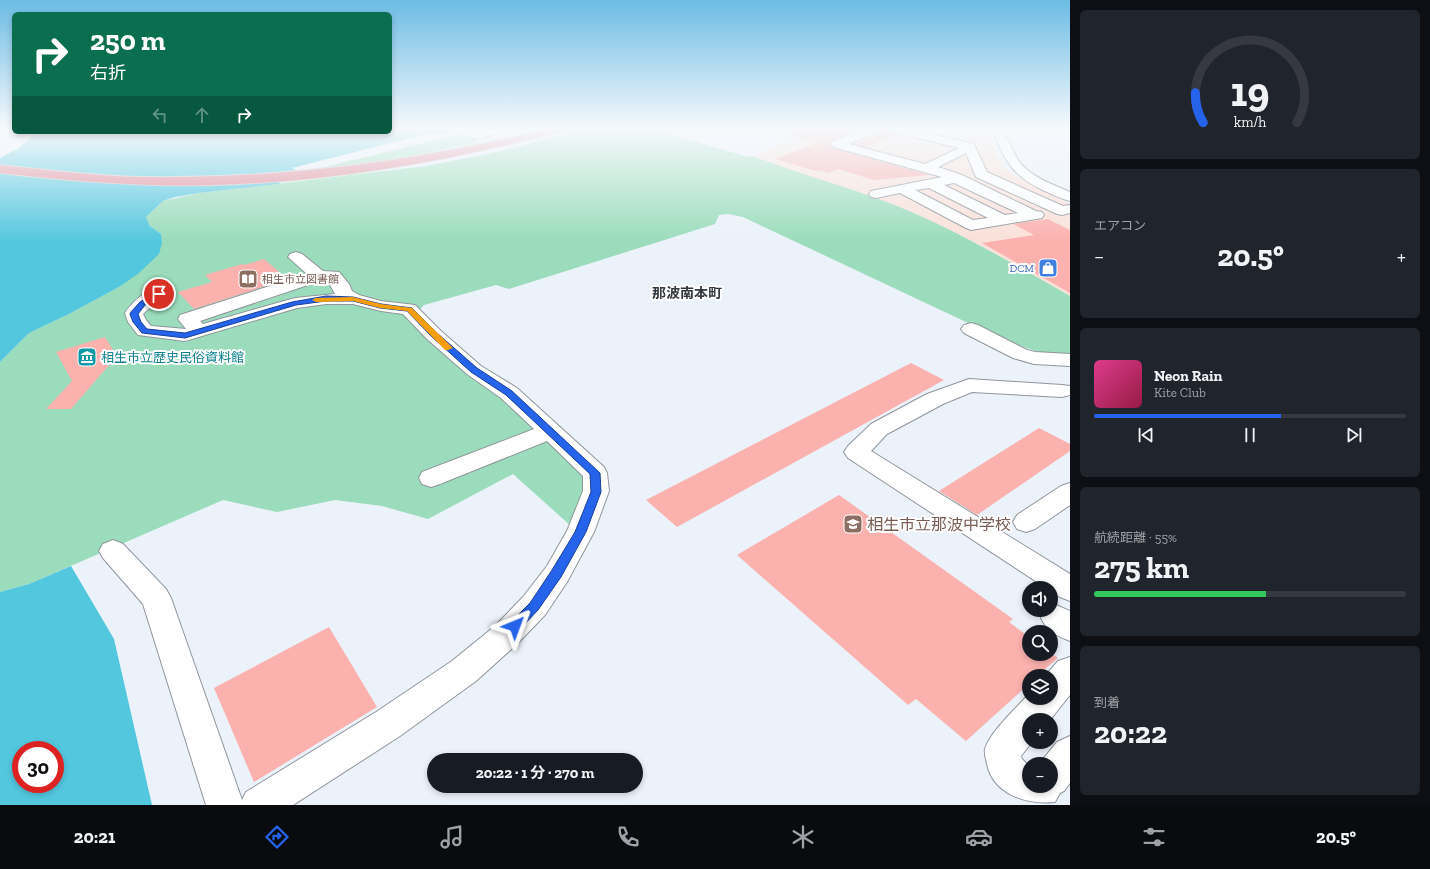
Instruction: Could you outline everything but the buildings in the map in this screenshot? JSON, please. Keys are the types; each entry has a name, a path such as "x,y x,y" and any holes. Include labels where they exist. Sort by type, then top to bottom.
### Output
{"highway":[{"path":"0,169 68,177 157,182 252,179 330,173 374,167"}],"street":[{"path":"920,167 957,178 1033,215"},
{"path":"979,167 982,174"},
{"path":"1017,167 1020,171 1045,186 1070,197"},
{"path":"876,194 982,174 1066,210"},
{"path":"930,183 1003,220"},
{"path":"902,189 971,225 1066,210"},
{"path":"296,257 319,276"},
{"path":"199,331 187,319 319,276 333,276 340,284 344,294 353,299 380,306 409,309 474,370 509,393 595,473 596,492 580,532 556,574 534,606 506,635 464,671 388,724 259,805"},
{"path":"159,294 143,304 134,314 137,322 145,331 185,335 295,303 326,299 353,299"},
{"path":"971,329 1020,354 1034,358 1070,360"},
{"path":"1034,358 1066,396"},
{"path":"1066,396 969,385 935,399 879,429 856,452 1070,589"},
{"path":"431,478 550,432"},
{"path":"1026,522 1070,492"},
{"path":"113,551 156,598 226,805"},
{"path":"1058,685 1070,671"},
{"path":"1022,784 1006,768 1002,751 1041,705"},
{"path":"1058,769 1070,754"}],"shaded area":[{"path":"779,167 1003,167 1015,176 1070,204 1070,296 983,247 914,213 874,197"}],"green space":[{"path":"421,167 781,167 874,197 914,213 954,232 1070,296 1070,354 1038,352 1000,338 743,217 728,214 719,215 715,224 509,289 496,285 424,305 410,320 437,346 508,404 583,473 584,497 571,526 513,474 428,519 382,506 335,500 277,512 223,500 29,584 0,592 0,362 29,333 69,314 119,287 161,234 150,226 146,217 163,201 199,193"}],"water":[{"path":"0,167 298,167 292,168 298,171 278,184 199,193 175,197 163,201 146,217 150,226 161,234 162,243 159,254 139,273 119,287 69,314 29,333 0,362"},
{"path":"71,566 114,639 152,805 0,805 0,592 29,584"}],"slow traffic":[{"path":"316,300 353,299 380,306 409,309 448,348"}],"place":[{"name":"DCM","path":"1048,268"},
{"name":"相生市立図書館","path":"248,279"},
{"name":"相生市立歴史民俗資料館","path":"87,357"},
{"name":"相生市立那波中学校","path":"853,524"}],"district":[{"name":"那波南本町","path":"687,293"}],"route":[{"path":"159,294 143,304 134,314 137,322 145,331 165,334 185,335 295,303 326,299 353,299 380,306 409,309 434,335 474,370 509,393 595,473 596,492 580,532 556,574 534,606 515,626"}]}
